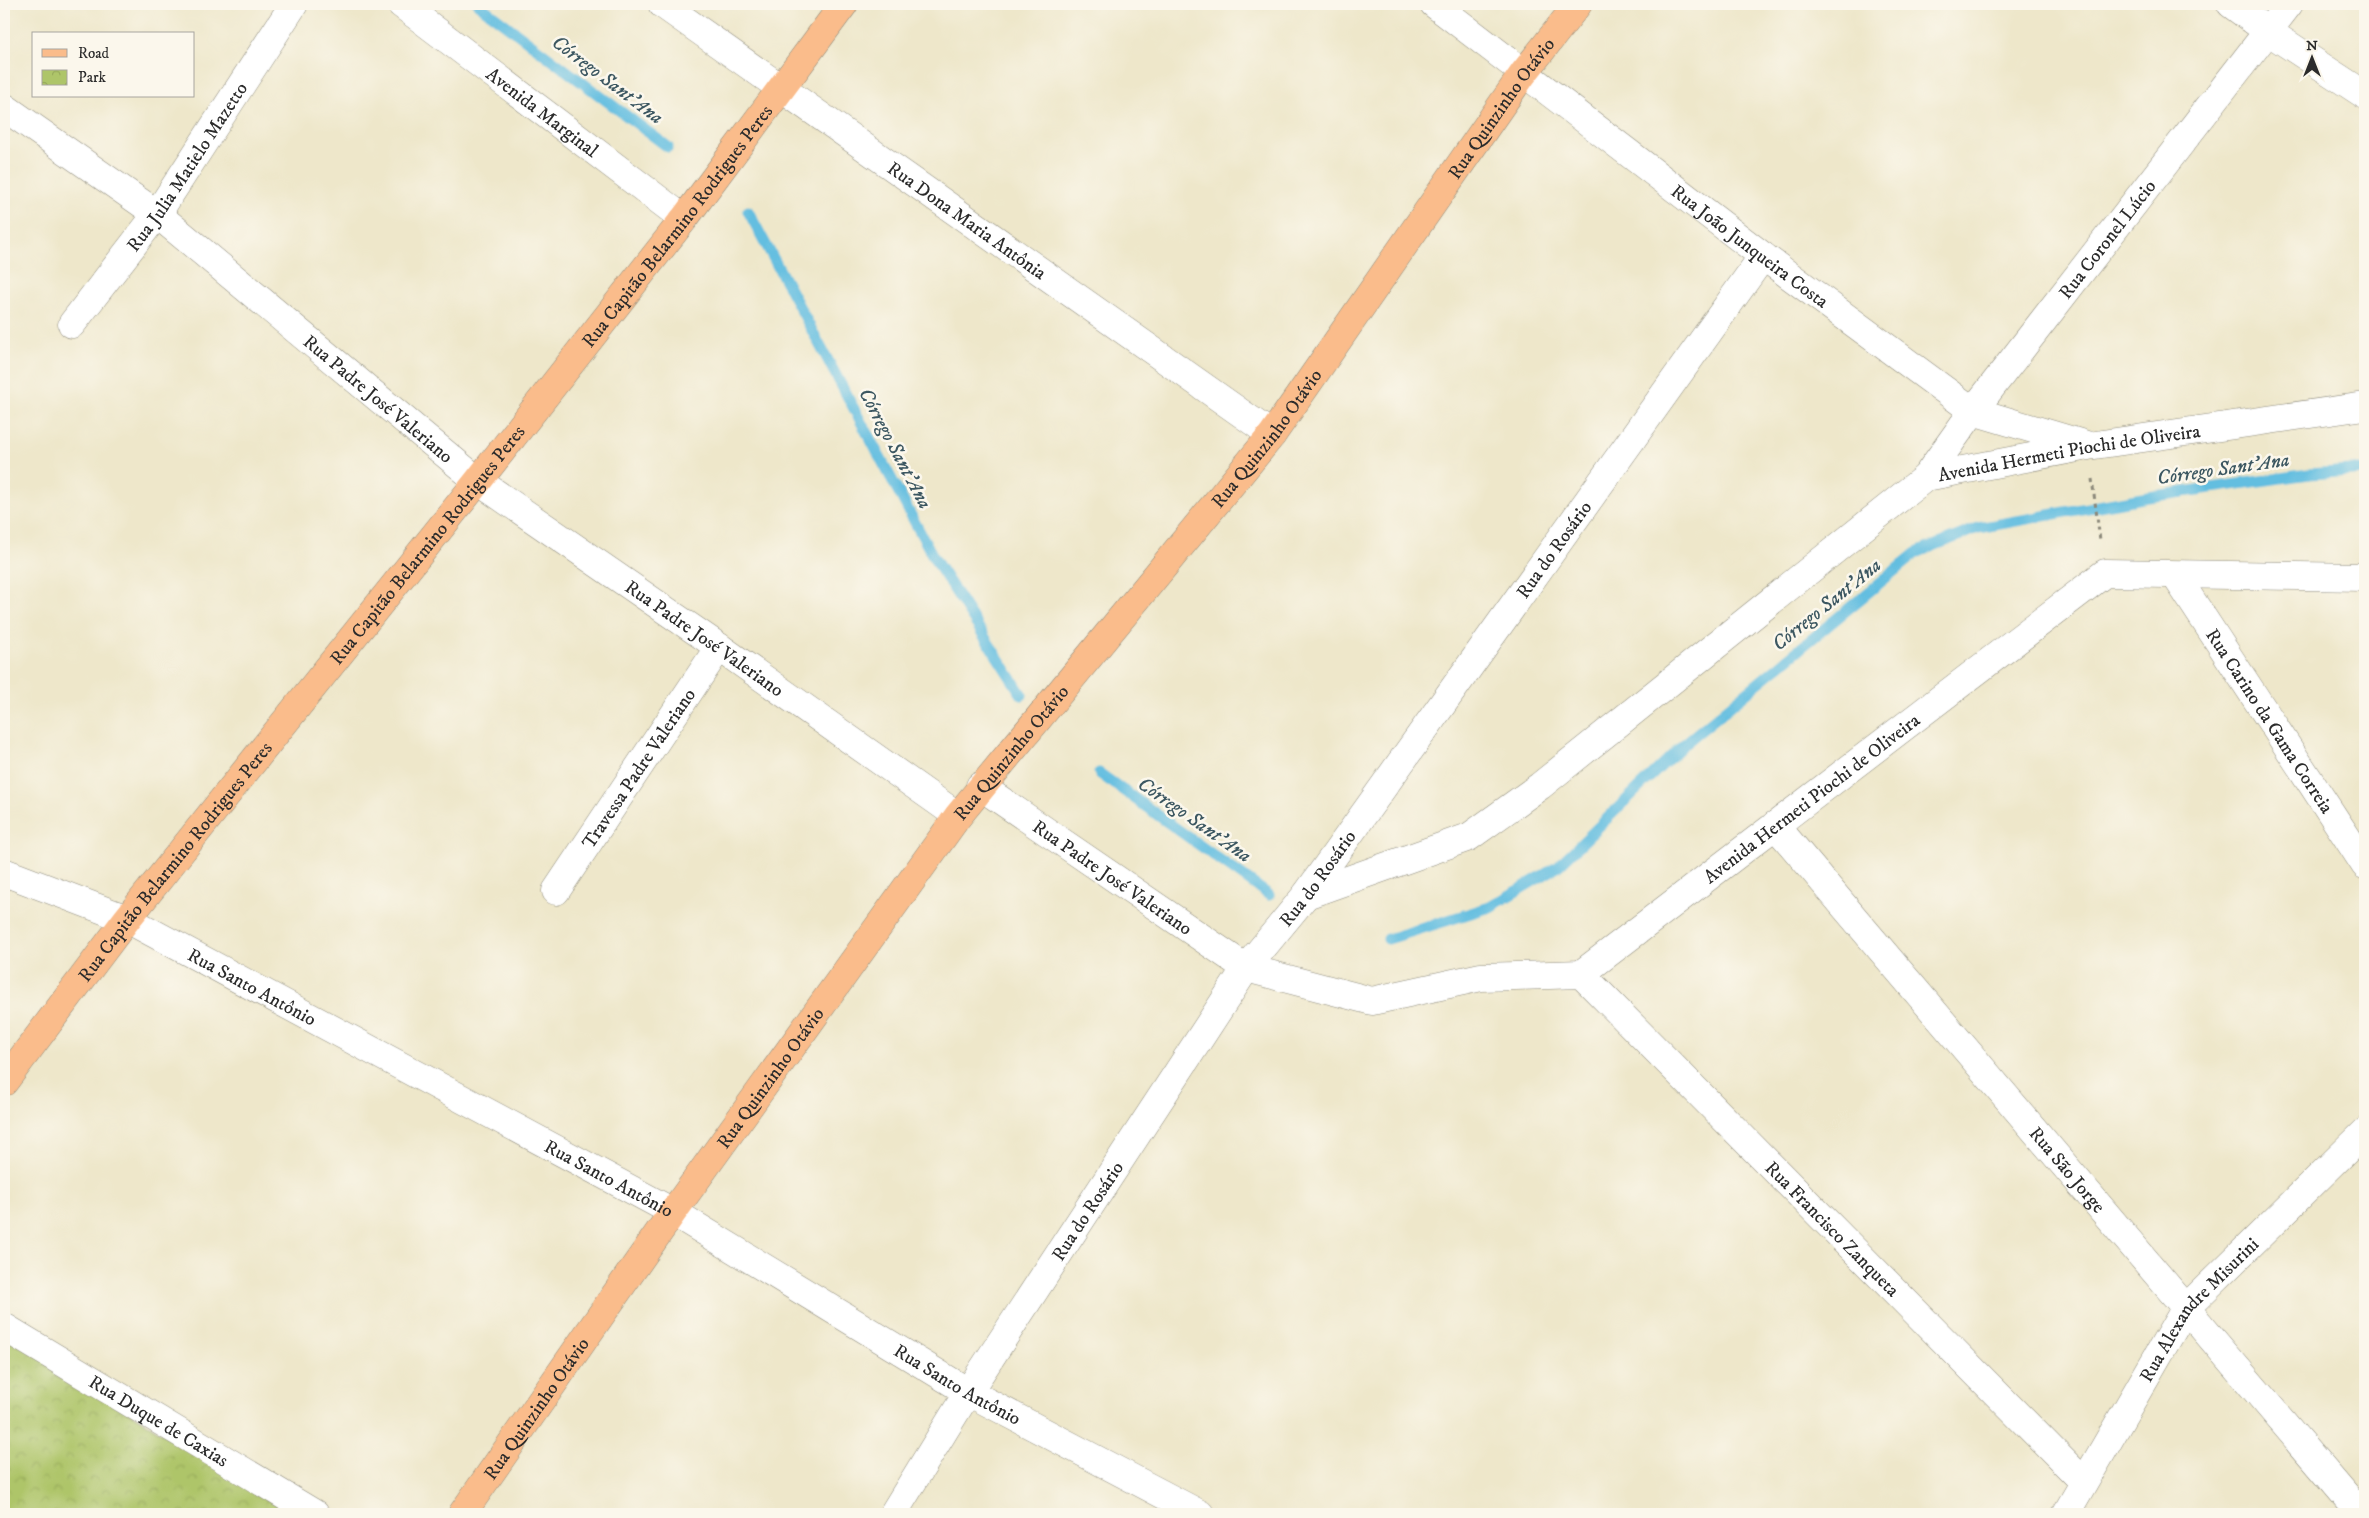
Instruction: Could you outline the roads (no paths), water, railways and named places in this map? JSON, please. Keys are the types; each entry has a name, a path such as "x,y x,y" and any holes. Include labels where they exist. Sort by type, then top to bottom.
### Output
{"main road":[{"name":"Rua Capitão Belarmino Rodrigues Peres","path":"4,1082 127,919 478,481 684,219 844,4"},
{"name":"Rua Quinzinho Otávio","path":"462,1514 673,1212 980,786 1272,435 1524,74 1578,4"}],"street":[{"name":"Rua Julia Matielo Mazetto","path":"72,324 157,214 294,4"},
{"name":"Avenida Marginal","path":"401,4 684,219"},
{"name":"Rua Dona Maria Antônia","path":"662,4 1272,435"},
{"name":"Rua João Junqueira Costa","path":"1434,4 1763,256 1973,411 2088,446"},
{"path":"2231,4 2269,32 2365,95"},
{"name":"Rua Coronel Lúcio","path":"1926,477 1973,411 2290,4"},
{"name":"Rua Padre José Valeriano","path":"4,107 157,214 478,481 718,646 958,816"},
{"name":"Rua do Rosário","path":"893,1514 968,1392 1246,968 1306,894 1763,256"},
{"name":"Avenida Hermeti Piochi de Oliveira","path":"1306,894 1469,837 1540,786 1926,477 2088,446 2365,406"},
{"name":"Avenida Hermeti Piochi de Oliveira","path":"1581,974 2105,573 2175,575"},
{"path":"2175,575 2365,577"},
{"name":"Rua Carino da Gama Correia","path":"2175,575 2365,865"},
{"name":"Travessa Padre Valeriano","path":"556,891 718,646"},
{"name":"Rua Padre José Valeriano","path":"980,786 1246,968"},
{"name":"Rua São Jorge","path":"1775,825 2361,1514"},
{"name":"Rua Santo Antônio","path":"4,872 127,919 673,1212 968,1392 1200,1514"},
{"path":"1246,968 1372,1001 1481,976 1581,974"},
{"name":"Rua Francisco Zanqueta","path":"1581,974 2084,1482"},
{"name":"Rua Alexandre Misurini","path":"2066,1514 2185,1309 2365,1132"},
{"name":"Rua Duque de Caxias","path":"4,1327 315,1514"}],"waterway":[{"name":"Córrego Sant'Ana","path":"478,4 668,147"},
{"name":"Córrego Sant'Ana","path":"748,211 935,560 1022,695"},
{"name":"Córrego Sant'Ana","path":"1388,939 1490,907 1557,867 1683,745 1916,553 1978,528 2148,497 2309,474 2365,470"},
{"name":"Córrego Sant'Ana","path":"1099,773 1269,895"}]}
